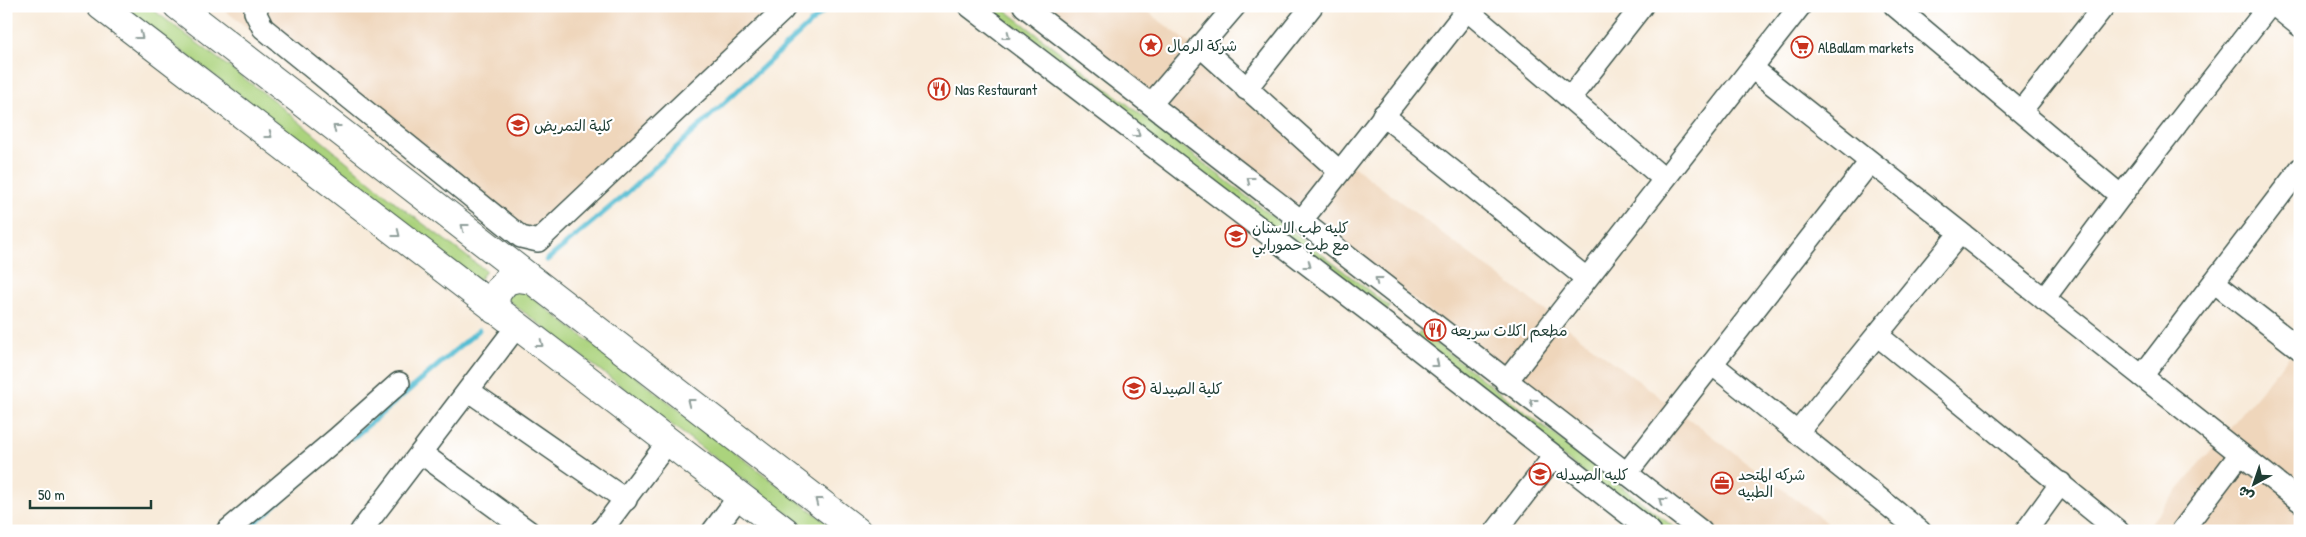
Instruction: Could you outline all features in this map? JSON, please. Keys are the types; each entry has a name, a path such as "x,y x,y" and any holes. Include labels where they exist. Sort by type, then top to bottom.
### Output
{"main road":[{"path":"101,6 785,531"},
{"path":"178,6 857,531"},
{"path":"461,283 473,283 489,274 492,263 490,248"},
{"path":"495,310 496,294 506,281 518,278 532,280"}],"street":[{"path":"258,6 255,12 263,28 521,237 538,241 782,10"},
{"path":"969,6 1381,321 1650,531"},
{"path":"1024,6 1302,220 1506,382 1701,531"},
{"path":"1151,104 1235,6"},
{"path":"1246,89 1312,6"},
{"path":"1570,98 1642,6"},
{"path":"1506,382 1800,6"},
{"path":"1895,6 2121,196"},
{"path":"2021,111 2104,6"},
{"path":"2044,299 2121,196 2269,6"},
{"path":"2275,6 2300,26"},
{"path":"1302,220 1338,171 1468,8 1664,178"},
{"path":"1200,46 1338,171"},
{"path":"1752,68 2300,501"},
{"path":"1383,115 1586,278"},
{"path":"1626,474 1870,162"},
{"path":"2142,376 2299,173"},
{"path":"1797,432 1960,233"},
{"path":"2214,282 2300,349"},
{"path":"1381,321 1395,315 1401,298"},
{"path":"1408,342 1414,326 1428,320"},
{"path":"369,528 421,453 517,326"},
{"path":"1877,335 2118,531"},
{"path":"1712,364 1920,531"},
{"path":"227,531 399,383"},
{"path":"469,391 626,500"},
{"path":"601,531 668,442"},
{"path":"421,453 528,531"},
{"path":"2182,531 2240,454"},
{"path":"1496,531 1554,456"},
{"path":"2026,531 2061,484"},
{"path":"714,531 740,495"}],"shaded area":[{"name":"كلية التمريض","path":"219,6 796,6 529,243"},
{"path":"1034,6 1140,6 1838,531 1714,531"},
{"path":"2300,343 2300,531 2144,531"}],"green space":[{"path":"122,6 148,6 273,100 401,207 486,271 478,281 389,215 321,157"},
{"path":"980,6 1000,6 1390,307 1383,316"},
{"path":"510,281 838,531 811,531 500,294"},
{"path":"1420,331 1679,531 1659,531 1413,340"}],"waterway":[{"path":"547,260 627,193 829,6"},
{"path":"353,438 479,330"},
{"path":"245,531 303,481"}],"place":[{"name":"شركة الرمال","path":"1151,45"},
{"name":"AlBallam markets","path":"1802,47"},
{"name":"Nas Restaurant","path":"939,89"},
{"name":"كلية التمريض","path":"518,125"},
{"name":"كليه طب الاسنان مع طب حمورابي","path":"1236,236"},
{"name":"مطعم اكلات سريعه","path":"1435,330"},
{"name":"كلية الصيدلة","path":"1134,388"},
{"name":"كليه الصيدله","path":"1540,474"},
{"name":"شركه المتحد الطبيه","path":"1722,483"}]}
